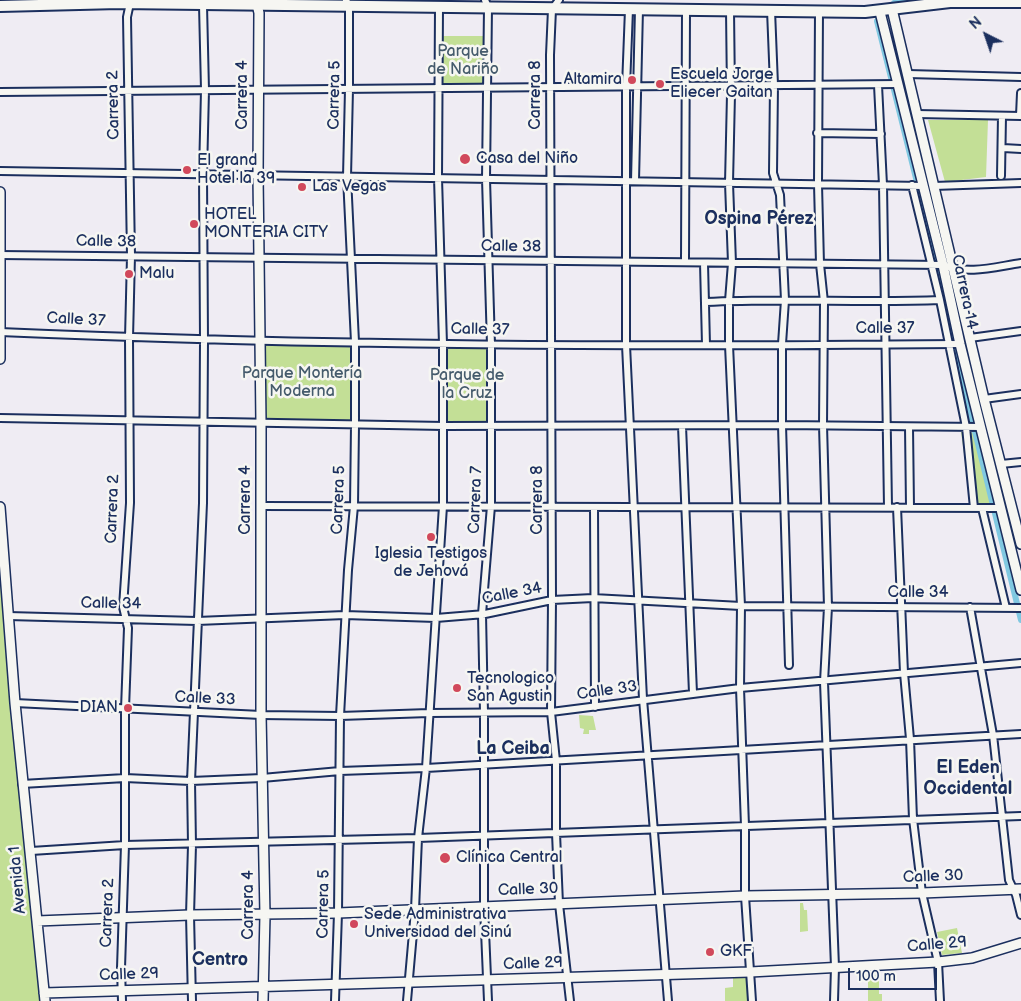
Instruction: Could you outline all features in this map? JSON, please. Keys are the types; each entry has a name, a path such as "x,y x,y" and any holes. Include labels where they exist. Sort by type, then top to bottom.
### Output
{"main road":[{"name":"Carrera 14","path":"877,0 880,12"},
{"path":"0,6 119,2 203,4 259,2 411,3 439,7 487,4 555,4 634,9 880,12 891,4 1021,2"}],"street":[{"name":"Carrera 2","path":"119,2 127,17"},
{"name":"Carrera 2","path":"122,1001 125,709 128,628 123,607 130,502 129,338 131,256 127,17 130,2"},
{"name":"Carrera 4","path":"259,2 258,258 261,423 260,618 264,842 263,1001"},
{"name":"Carrera 5","path":"335,1001 340,716 345,615 354,506 355,425 355,342 347,177 349,89 347,3"},
{"path":"192,1001 190,915 191,780 203,503 204,422 202,257 205,90 203,4"},
{"name":"Carrera 7","path":"487,4 486,179 491,345 491,506 482,614 484,907 488,1001"},
{"name":"Carrera 8","path":"555,4 550,87 551,712 556,760 556,833 559,904 569,977 570,1001"},
{"name":"Carrera 14","path":"891,4 955,269 984,399 1020,540"},
{"path":"407,1001 415,910 418,838 426,768 443,506 443,344 438,178 439,7"},
{"path":"634,9 637,86 635,181"},
{"path":"634,9 626,87 626,345 632,507 643,699 668,1001"},
{"path":"685,262 686,9"},
{"path":"730,10 729,183 732,263 729,301 741,606 740,688 745,826 745,896 752,1001"},
{"path":"771,10 774,85 773,173 780,195 785,300 782,344 782,425 789,665"},
{"path":"819,11 817,133 820,264 824,302 822,344 823,425 828,607 824,682 835,967 834,1001"},
{"name":"Carrera 14","path":"880,12 921,186 953,344 979,427 1021,590"},
{"path":"908,74 1021,77"},
{"path":"882,84 881,134 888,507"},
{"path":"0,92 896,84"},
{"path":"917,114 1020,116 1021,93"},
{"path":"1001,176 1003,148 1002,116"},
{"path":"817,133 881,134"},
{"path":"1003,148 1021,149"},
{"path":"0,172 921,186"},
{"path":"934,186 1021,184"},
{"path":"912,185 936,265 940,300 953,344 967,427 974,508"},
{"path":"0,192 0,359"},
{"name":"Calle 38","path":"0,255 936,265 967,271 1021,263"},
{"path":"704,263 706,345"},
{"path":"706,302 785,300 885,302 940,300"},
{"path":"970,338 1021,331"},
{"name":"Calle 37","path":"0,332 204,341 491,345 953,344"},
{"path":"984,399 1021,394"},
{"path":"0,418 552,427 733,425 979,427"},
{"path":"682,426 693,694"},
{"path":"909,427 910,507"},
{"path":"1001,464 1021,462"},
{"path":"261,506 999,508"},
{"path":"594,506 595,707"},
{"name":"Avenida 1","path":"0,507 22,784 31,851 44,997"},
{"path":"897,507 904,673 910,739 913,819 922,893 938,962 940,1001"},
{"path":"985,508 1008,608"},
{"name":"Calle 34","path":"8,616 197,621 345,615 436,618 482,614 552,600 593,598 690,605 1021,608"},
{"path":"970,607 993,736 1009,880 1017,889 1021,915"},
{"name":"Calle 33","path":"15,703 261,715 340,716 551,712 740,688 1020,663"},
{"path":"22,784 124,778 191,780 262,778 340,771 426,768 1021,734"},
{"path":"31,851 125,845 192,845 418,838 1021,816"},
{"name":"Calle 30","path":"37,922 190,915 338,913 745,896 922,893 1017,889"},
{"name":"Calle 29","path":"44,997 122,990 666,975 938,962 972,958 1021,943"}],"green space":[{"name":"Parque de Nariño","path":"440,36 487,36 485,86 439,87"},
{"path":"928,120 988,120 986,177 945,182"},
{"name":"Parque Montería Moderna","path":"263,344 351,345 352,423 262,420"},
{"name":"Parque de la Cruz","path":"444,346 489,346 490,423 444,424"},
{"path":"961,432 978,433 995,503 971,504"},
{"path":"0,518 42,1001 0,1001"},
{"path":"579,715 593,716 596,730 589,730 589,734 583,734 584,729 580,728"},
{"path":"800,903 803,903 804,910 807,910 808,931 800,932"},
{"path":"957,928 962,953 942,955 937,932"},
{"path":"868,975 879,975 879,994 882,994 882,1001 868,1001"},
{"path":"733,977 748,977 749,1001 725,1001 725,988 733,987"}],"waterway":[{"path":"894,3 909,0"},
{"path":"877,21 936,259 952,337 1021,620"}],"place":[{"name":"Altamira","path":"632,80"},
{"name":"Escuela Jorge Eliecer Gaitan","path":"660,84"},
{"name":"Casa del Niño","path":"465,159"},
{"name":"El grand Hotel la 39","path":"187,170"},
{"name":"Las Vegas","path":"302,187"},
{"name":"HOTEL MONTERIA CITY","path":"194,224"},
{"name":"Malu","path":"129,274"},
{"name":"Iglesia Testigos de Jehová","path":"431,537"},
{"name":"Tecnologico San Agustin","path":"457,688"},
{"name":"DIAN","path":"128,708"},
{"name":"Clínica Central","path":"445,858"},
{"name":"Sede Administrativa Universidad del Sinú","path":"354,924"},
{"name":"GKF","path":"710,952"}],"district":[{"name":"Ospina Pérez","path":"759,219"},
{"name":"La Ceiba","path":"513,749"},
{"name":"El Eden Occidental","path":"968,778"},
{"name":"Centro","path":"220,960"}]}
